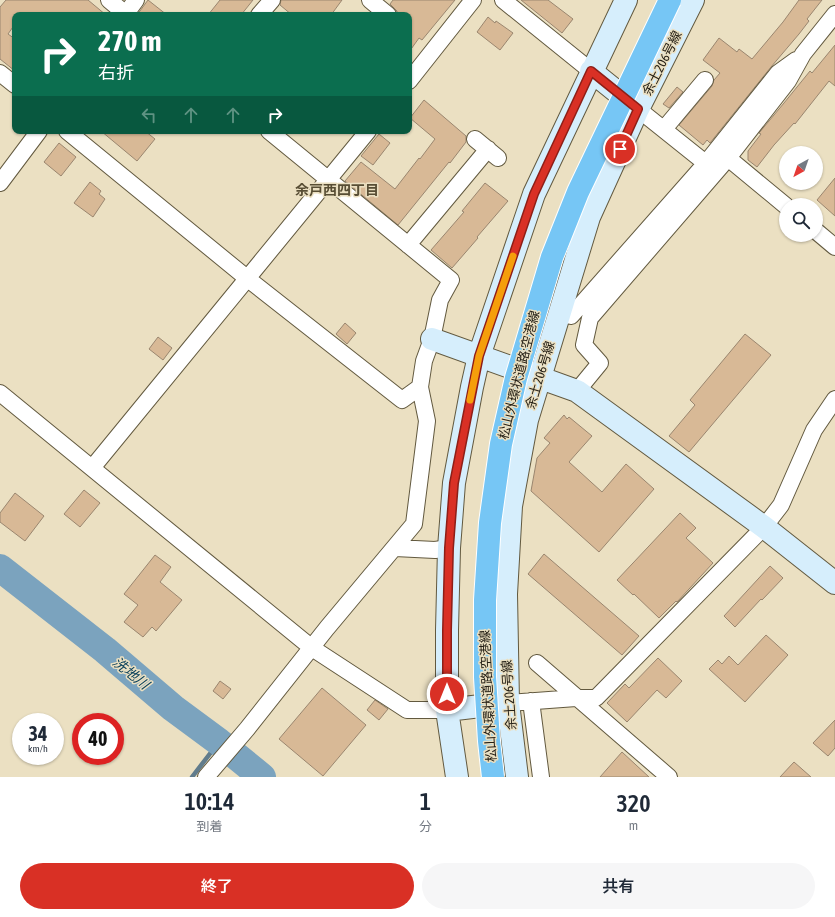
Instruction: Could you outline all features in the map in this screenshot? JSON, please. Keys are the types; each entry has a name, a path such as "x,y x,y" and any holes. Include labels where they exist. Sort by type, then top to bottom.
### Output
{"highway":[{"name":"松山外環状道路;空港線","path":"493,777 485,677 485,600 490,523 501,444 516,378 554,250 578,192 670,0"}],"street":[{"path":"109,0 123,12"},
{"path":"128,12 136,0"},
{"path":"262,12 272,0"},
{"path":"412,77 473,0"},
{"path":"503,0 711,167"},
{"path":"457,777 447,710 449,548 454,483 479,356 534,194 591,71 626,0"},
{"name":"余土206号線","path":"517,777 508,703 506,594 512,506 527,420 589,217 638,109 693,0"},
{"path":"571,316 711,167 728,158 788,81 803,54 835,14"},
{"path":"577,391 600,363 584,344 590,318 711,167 778,74 803,54"},
{"path":"0,73 12,83"},
{"path":"664,130 705,80"},
{"path":"0,183 37,134"},
{"path":"71,134 248,279 402,400 420,387"},
{"path":"209,774 414,524 427,422 420,387 424,361 432,339 440,300 451,280 273,134"},
{"path":"92,468 366,134"},
{"path":"408,245 493,154 475,139"},
{"path":"728,158 779,200"},
{"path":"823,237 835,247"},
{"path":"432,339 577,391 764,527 835,584"},
{"path":"0,393 312,648 407,710 447,710 532,701 596,698 764,527 781,505 814,430 835,399"},
{"path":"395,548 435,550 449,548"},
{"path":"537,663 669,777"},
{"path":"532,701 541,777"}],"building":[{"path":"6,0 88,0 102,12 12,12 12,28 8,34 12,37 12,69 0,59 0,7"},
{"path":"148,0 163,12 139,12"},
{"path":"220,0 253,0 243,12 210,12"},
{"path":"281,0 342,0 333,12 288,12 280,5"},
{"path":"393,0 455,0 422,40 419,38 412,48 412,12 397,12 390,4"},
{"path":"521,0 548,0 573,19 562,33"},
{"path":"799,0 822,0 807,19 809,21 799,34 710,143 707,140 703,145 679,125 712,86 714,80 720,73 703,60 719,38 737,52 739,49 752,59"},
{"path":"488,17 495,23 496,21 513,33 500,50 477,32"},
{"path":"835,45 835,86 829,81 795,124 794,123 774,145 757,167 748,160 748,151 761,134 759,133 810,71 812,73"},
{"path":"677,87 683,92 669,108 663,104"},
{"path":"424,100 466,136 466,142 398,225 345,181 361,162 395,189 435,139 412,120 412,115"},
{"path":"105,134 149,134 155,139 137,161"},
{"path":"379,134 390,143 373,165 361,156"},
{"path":"59,143 76,157 61,176 44,162"},
{"path":"835,178 835,216 823,205 823,198 819,198"},
{"path":"90,182 101,191 99,194 105,199 93,217 74,203"},
{"path":"485,183 508,201 452,268 431,250 464,212 462,211"},
{"path":"345,323 356,333 347,344 336,334"},
{"path":"745,334 771,355 689,452 669,436 695,405 690,400"},
{"path":"158,337 172,348 163,360 149,349"},
{"path":"564,415 567,419 569,417 592,436 569,462 602,492 626,464 654,489 599,552 531,491 537,458 550,443 544,438"},
{"path":"84,490 100,503 80,527 64,514"},
{"path":"15,493 44,516 25,541 0,522 0,513"},
{"path":"680,513 696,528 686,538 713,563 677,602 676,601 659,618 617,580"},
{"path":"544,554 639,636 622,655 528,574"},
{"path":"155,555 171,567 160,582 182,600 156,631 152,627 143,637 124,622 138,605 124,594"},
{"path":"770,566 783,578 735,627 724,616"},
{"path":"766,635 788,655 745,702 709,669 718,660 722,664 729,656 738,665"},
{"path":"658,658 682,681 666,698 657,690 627,722 607,703 625,684 629,688"},
{"path":"220,681 231,689 223,699 213,691"},
{"path":"322,688 366,725 323,776 279,739"},
{"path":"375,700 388,709 379,720 367,710"},
{"path":"835,720 835,748 828,756 813,743"},
{"path":"622,752 649,777 600,777"},
{"path":"794,762 811,777 780,777"}],"waterway":[{"name":"洗地川","path":"0,568 105,650 173,708 219,742 262,777"},
{"path":"192,777 219,742"}],"slow traffic":[{"path":"470,400 479,356 513,256"}],"district":[{"name":"余戸西四丁目","path":"337,190"}],"route":[{"path":"447,694 449,548 454,483 479,356 534,194 591,71 638,109 620,149"}]}
